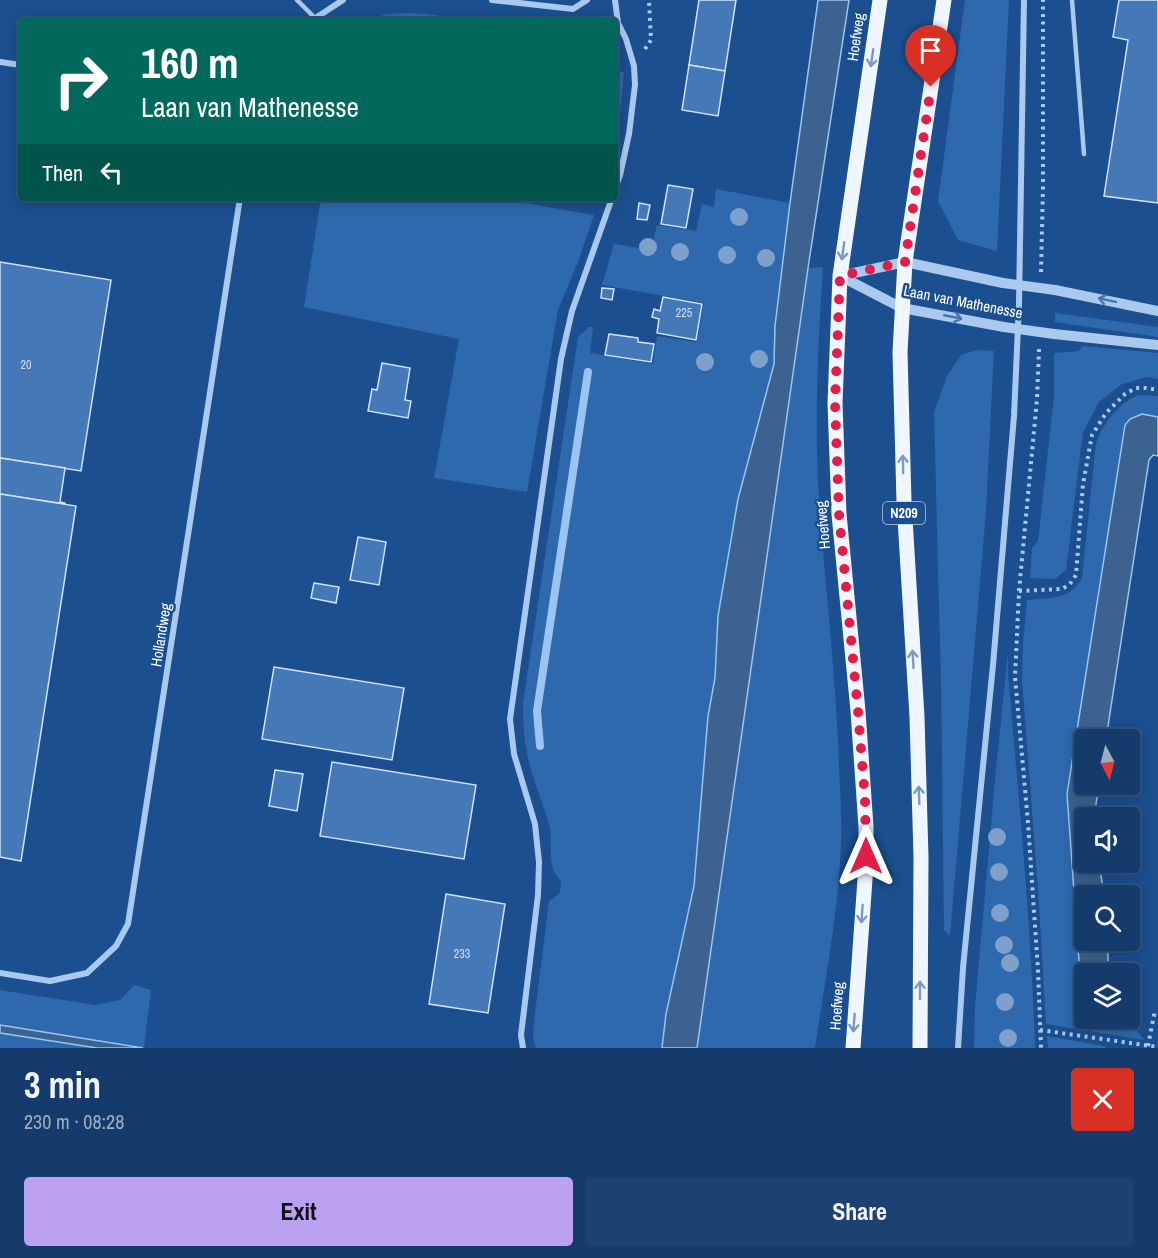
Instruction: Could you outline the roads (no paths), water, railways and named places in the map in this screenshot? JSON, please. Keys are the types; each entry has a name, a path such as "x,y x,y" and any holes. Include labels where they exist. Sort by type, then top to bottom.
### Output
{"main road":[{"name":"Hoefweg","path":"852,1048 866,841 858,711 839,514 835,403 840,276 880,0"},
{"name":"N209","path":"920,1048 921,857 904,502 900,352 905,262 944,0"}],"street":[{"path":"315,18 343,0"},
{"path":"492,0 573,9 587,0"},
{"path":"615,0 617,18"},
{"path":"958,1048 963,968 994,653 1014,416 1019,304 1024,0"},
{"path":"618,23 626,39 634,66 635,85 629,134 618,181"},
{"path":"0,62 18,65"},
{"name":"Hollandweg","path":"0,973 50,981 87,973 116,946 128,924 240,201"},
{"path":"523,1048 521,1027 538,895 539,862 536,824 514,754 510,719 561,359 572,311 611,201"},
{"name":"Laan van Mathenesse","path":"840,276 905,262 1003,283 1055,290 1158,311"},
{"name":"Laan van Mathenesse","path":"840,276 902,308 1004,327 1158,345"}],"lane":[{"path":"297,0 312,18"},
{"path":"1072,0 1084,154"}],"waterway":[{"path":"540,746 537,711 588,372"}]}
